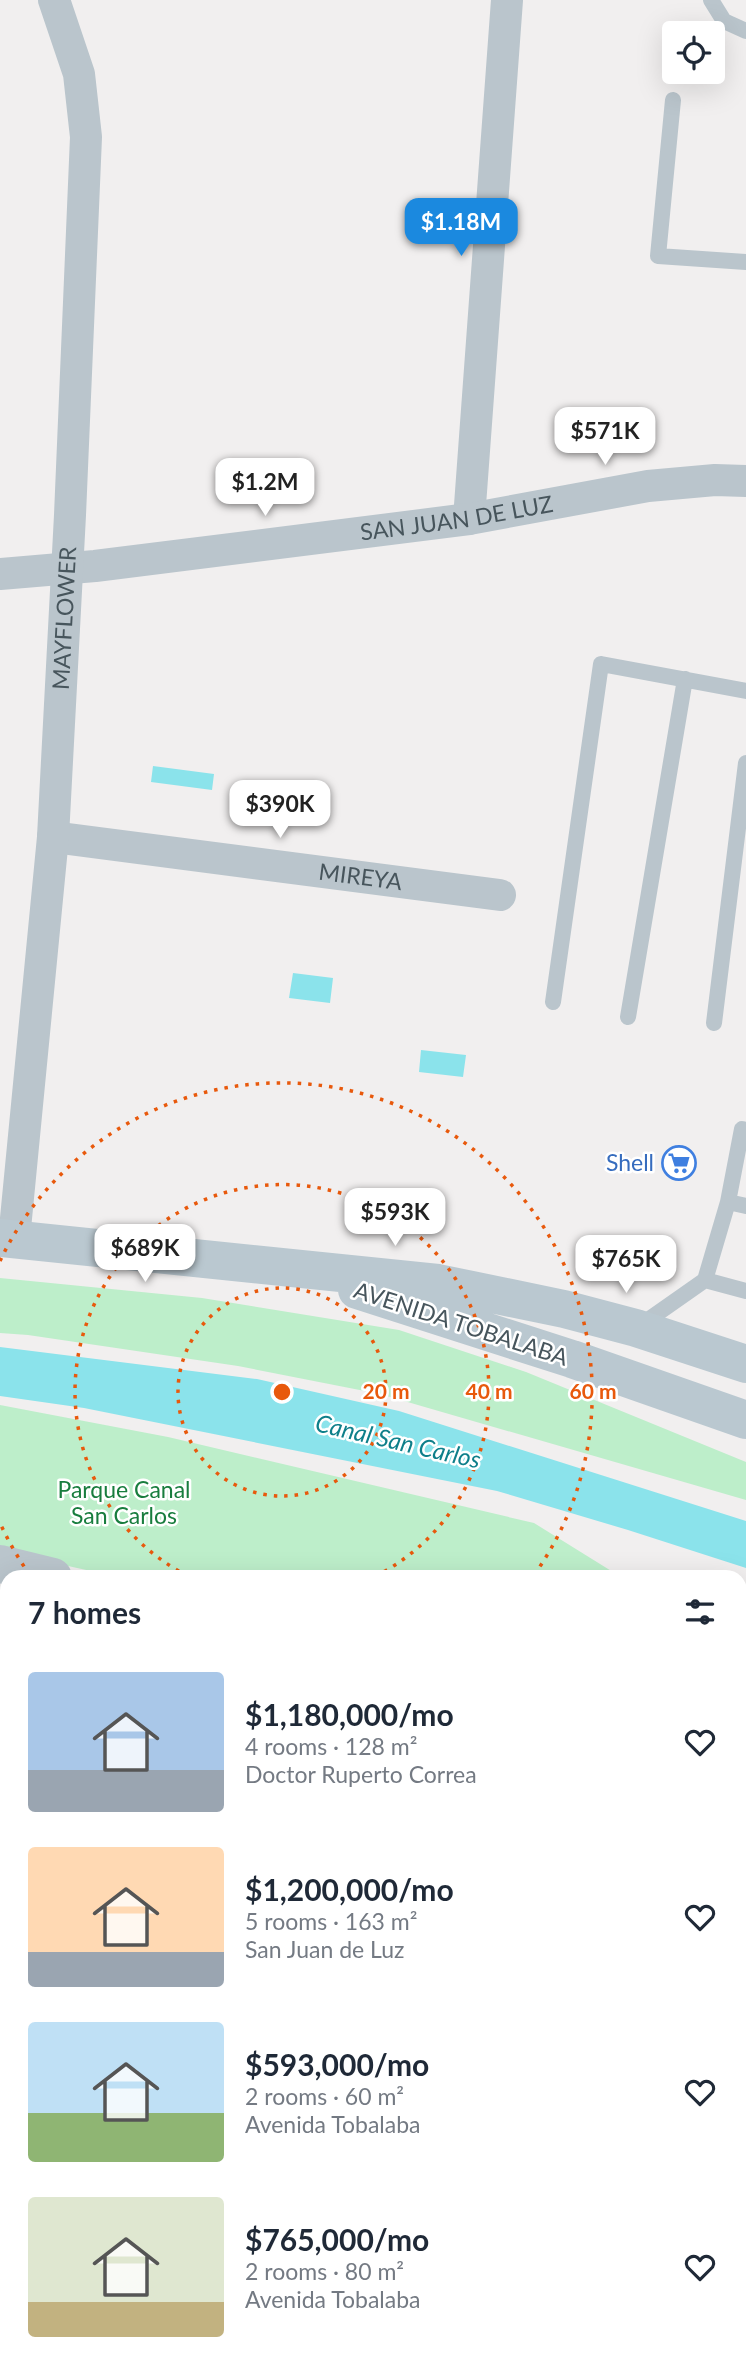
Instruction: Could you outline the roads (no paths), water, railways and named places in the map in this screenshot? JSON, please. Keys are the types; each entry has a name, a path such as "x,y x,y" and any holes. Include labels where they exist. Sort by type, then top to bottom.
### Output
{"main road":[{"name":"AVENIDA TOBALABA","path":"7,1239 463,1287 636,1328 746,1364"},
{"name":"AVENIDA TOBALABA","path":"295,1270 572,1359 746,1420"}],"street":[{"name":"MAYFLOWER","path":"7,1239 53,837 86,137 79,74 54,0"},
{"path":"469,519 507,0"},
{"name":"SAN JUAN DE LUZ","path":"0,574 66,569 469,519 648,486 715,480 746,481"},
{"name":"MIREYA","path":"53,837 500,895"},
{"path":"0,1564 24,1570"}],"lane":[{"path":"712,0 724,21 746,32"},
{"path":"673,100 658,256 746,262"},
{"path":"553,1002 601,664 746,691"},
{"path":"628,1017 685,679"},
{"path":"714,1023 746,763"},
{"path":"636,1328 705,1280 728,1202 742,1129 746,1130"},
{"path":"728,1202 746,1206"},
{"path":"705,1280 746,1291"}],"water":[{"path":"153,766 214,774 212,790 151,782"},
{"path":"293,973 333,978 330,1003 289,998"},
{"path":"421,1050 466,1055 463,1077 419,1072"},
{"name":"Canal San Carlos","path":"0,1347 257,1379 399,1411 746,1521 746,1568 497,1491 84,1408 0,1396"}],"place":[{"name":"Shell","path":"679,1163"}],"park label":[{"name":"Parque Canal San Carlos","path":"124,1503"}]}
